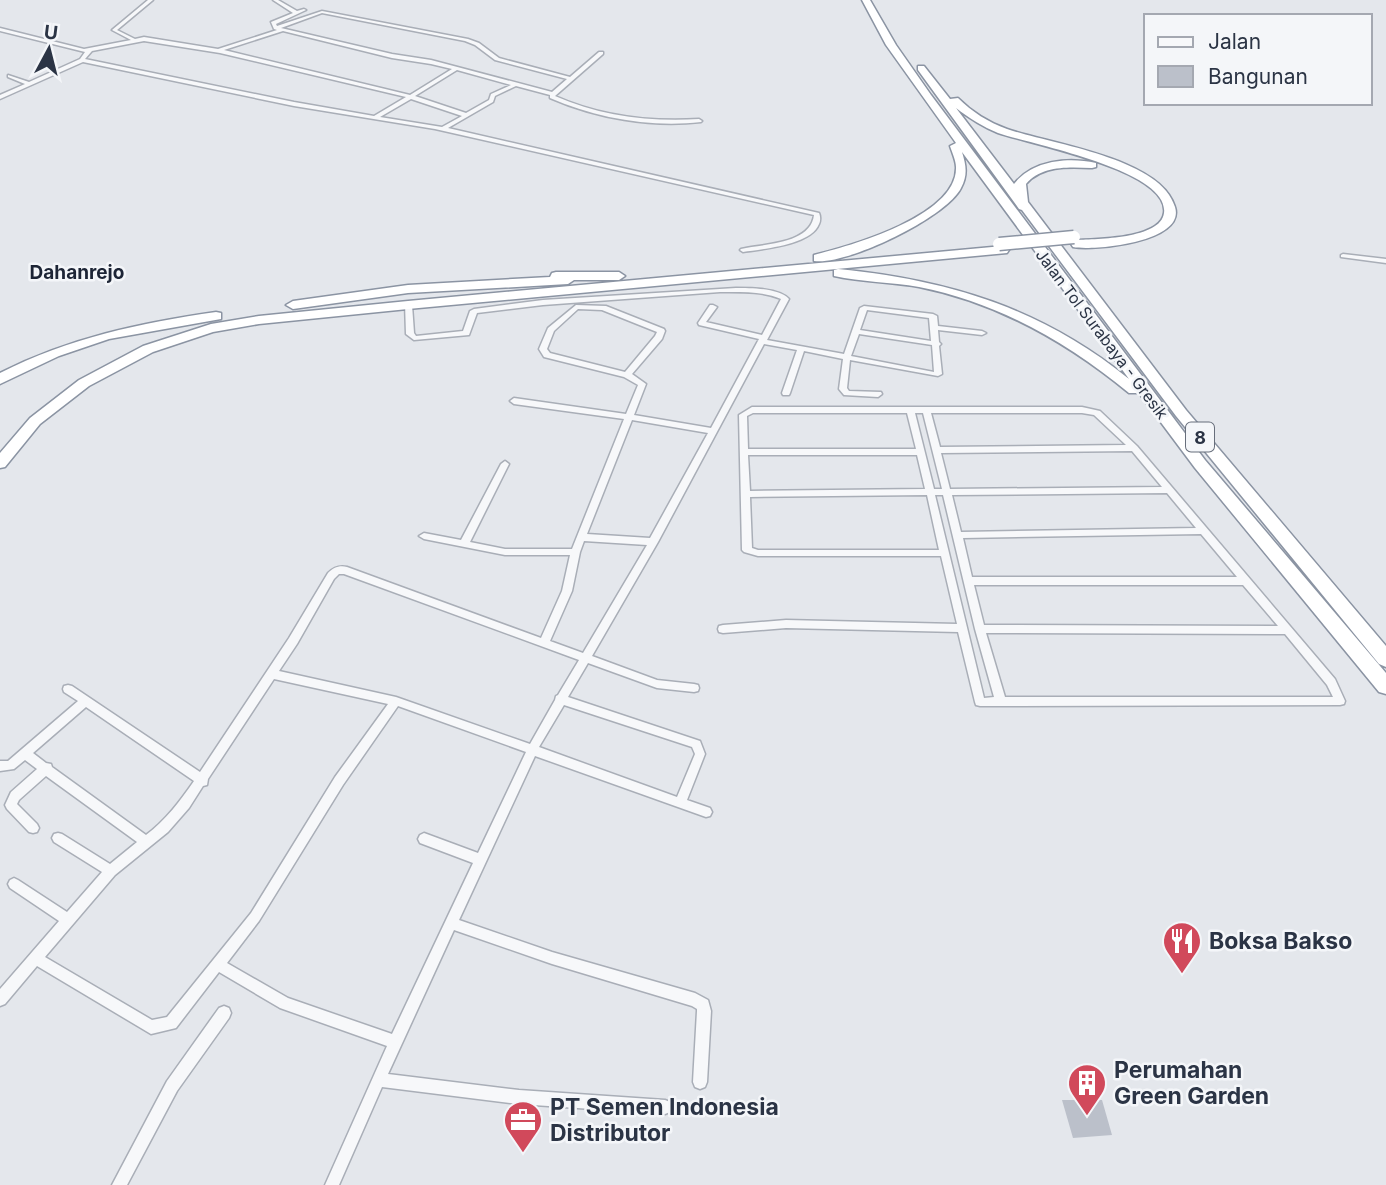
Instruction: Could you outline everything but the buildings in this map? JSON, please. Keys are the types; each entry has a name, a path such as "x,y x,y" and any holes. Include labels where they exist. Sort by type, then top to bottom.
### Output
{"highway":[{"name":"Jalan Tol Surabaya - Gresik","path":"866,0 891,45 927,97 1161,413 1222,491 1386,686"},
{"path":"877,0 895,30"},
{"name":"Jalan Tol Surabaya - Gresik","path":"1075,241 1149,234 1166,224 1170,217 1170,203 1153,183 1117,165 1017,136 984,122 957,104 910,52 1181,413 1386,659"},
{"path":"789,267 837,254 903,229 934,210 955,191 960,181 961,155 927,97"},
{"path":"0,463 35,421 106,369 167,340 211,328 258,320 1075,241 1132,232 1152,226 1160,216 1159,201 1146,185 1128,175 1099,166 1074,164 1045,167 1028,175 1020,184 1023,206"},
{"path":"0,379 51,352 102,334 237,313 408,289 789,267 894,279 982,299 1017,313 1074,344 1110,368 1161,413"}],"street":[{"path":"151,0 114,30 134,39 220,51 412,97 466,115"},
{"path":"275,0 297,13"},
{"path":"304,10 273,23 279,29 553,93"},
{"path":"220,51 322,12 466,40 477,44 497,59 569,78"},
{"path":"0,29 89,51 134,39"},
{"path":"0,97 82,60 89,51"},
{"path":"553,93 601,53"},
{"path":"82,60 293,104 443,129 817,214 816,225 804,238 743,250"},
{"path":"375,118 456,69"},
{"path":"10,76 30,84"},
{"path":"443,129 516,84"},
{"path":"553,93 552,97 563,102 625,117 655,122 699,121"},
{"path":"1343,256 1386,261"},
{"path":"332,1185 395,1042 533,748 653,542 785,299 757,290 534,303 472,312 466,332 414,338 410,334 408,305"},
{"path":"544,643 567,591 575,552 642,384 627,374 547,355 543,349 547,337 564,316 582,306 603,308 661,331 627,374"},
{"path":"713,307 702,323 801,349 846,357 936,374 939,372 936,328 935,318 931,315 865,306 846,357 845,391 878,394"},
{"path":"936,328 982,333"},
{"path":"855,331 937,344"},
{"path":"786,393 801,349"},
{"path":"514,401 712,431"},
{"path":"911,411 931,493 980,702 1340,701 1331,682 1134,448 1097,413 1090,411 752,410 743,415 747,550 751,553 945,553"},
{"path":"927,411 1001,703"},
{"path":"936,450 1134,448"},
{"path":"745,452 921,452"},
{"path":"464,544 505,464"},
{"path":"747,494 1169,490"},
{"path":"957,535 1203,531"},
{"path":"424,536 505,552 575,552"},
{"path":"581,537 653,542"},
{"path":"0,999 111,871 164,828 203,781 331,576 340,570 657,684 694,688"},
{"path":"968,581 1246,581"},
{"path":"723,629 786,624 962,628"},
{"path":"980,628 1286,629"},
{"path":"271,674 396,701 706,812"},
{"path":"68,689 203,781"},
{"path":"560,699 696,744 700,754 681,802"},
{"path":"0,766 10,766 26,754 86,701"},
{"path":"35,958 151,1027 171,1023 255,917 339,781 396,701"},
{"path":"26,754 145,841"},
{"path":"33,828 11,805 15,796 47,768"},
{"path":"58,838 111,871"},
{"path":"424,839 480,860"},
{"path":"14,884 68,920"},
{"path":"451,923 552,958 703,1004 700,1082"},
{"path":"217,964 285,1003 395,1042"},
{"path":"119,1185 172,1086 224,1013"},
{"path":"379,1080 519,1097 665,1107"}],"place":[{"name":"Boksa Bakso","path":"1182,975"},
{"name":"Perumahan Green Garden","path":"1087,1117"},
{"name":"PT Semen Indonesia Distributor","path":"523,1154"}],"district":[{"name":"Dahanrejo","path":"77,272"}]}
